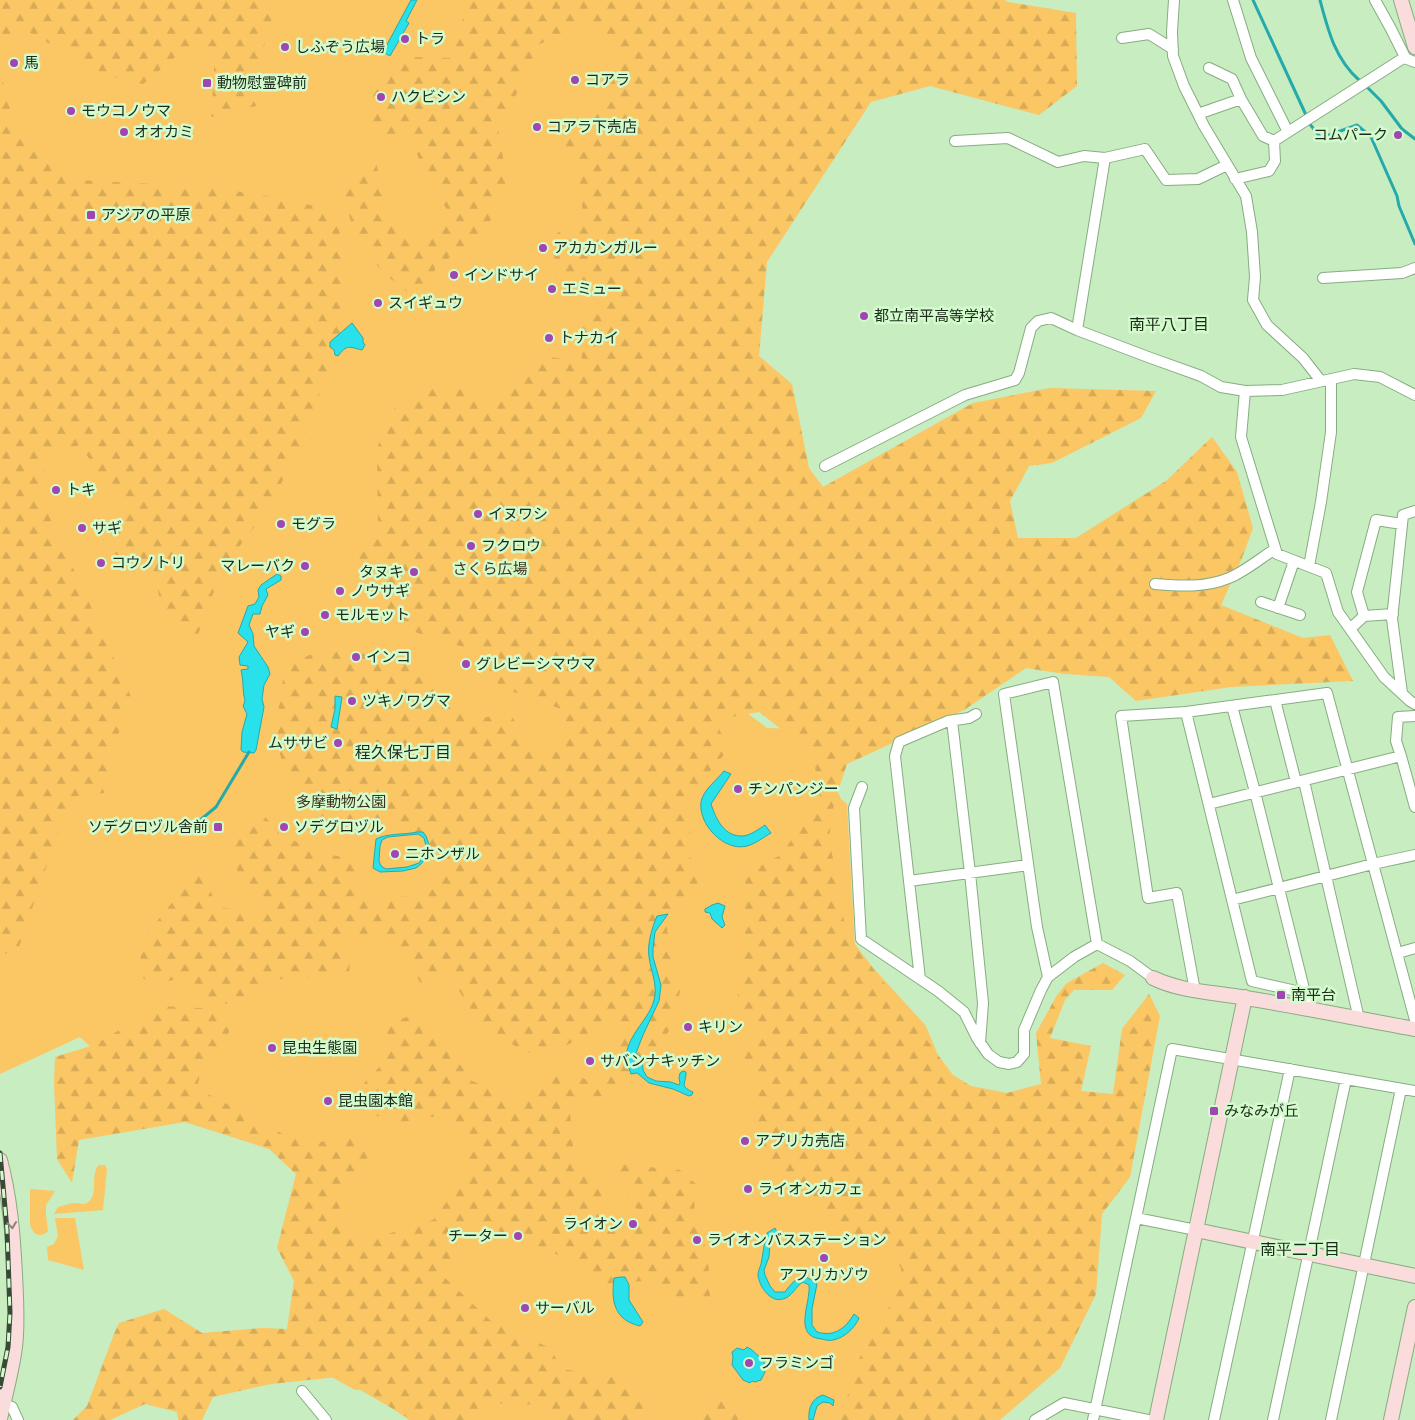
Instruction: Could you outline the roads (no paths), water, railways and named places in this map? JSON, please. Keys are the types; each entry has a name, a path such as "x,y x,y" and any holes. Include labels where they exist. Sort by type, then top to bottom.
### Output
{"street":[{"path":"1174,0 1173,56 1184,86 1198,114 1246,196 1252,232 1255,277 1253,300 1266,325 1326,380 1331,432 1309,566"},
{"path":"1233,0 1251,58 1288,132"},
{"path":"1375,0 1392,29 1410,52"},
{"path":"1401,0 1410,52 1407,60 1415,62"},
{"path":"1122,38 1149,34 1173,49"},
{"path":"1274,141 1410,52"},
{"path":"1209,68 1232,79 1241,99 1263,136 1274,141"},
{"path":"1198,114 1241,99"},
{"path":"955,142 1008,138 1058,162 1084,156 1105,158 1145,149 1166,180 1198,179 1227,165"},
{"path":"1235,179 1269,171 1275,161 1274,141"},
{"path":"1077,330 1105,158"},
{"path":"1322,278 1402,273 1415,268"},
{"path":"825,466 965,395 1015,380 1019,373 1031,328 1038,321 1051,318 1077,330 1201,376 1221,388 1282,390 1354,374 1380,378 1415,395"},
{"path":"1245,390 1241,437 1277,554 1326,573 1338,612 1384,677 1415,704"},
{"path":"1402,694 1392,619 1403,515 1415,511"},
{"path":"1364,616 1357,592 1376,520 1402,524"},
{"path":"1156,584 1184,587 1210,584 1229,578 1275,549"},
{"path":"1278,608 1294,561"},
{"path":"1262,602 1300,615"},
{"path":"1350,629 1364,616 1393,614"},
{"path":"1048,978 1037,927 1004,694 1053,682 1097,944"},
{"path":"1195,991 1177,893 1148,898 1121,716 1186,712 1327,693 1415,1020"},
{"path":"1275,700 1300,782 1325,876 1359,1019"},
{"path":"1232,706 1256,792 1309,1010"},
{"path":"1186,712 1252,980 1305,992"},
{"path":"920,979 895,756 899,742 952,721 969,718 976,714"},
{"path":"1415,716 1398,717 1396,741 1415,807"},
{"path":"952,721 983,1003 980,1043"},
{"path":"1208,804 1401,756"},
{"path":"862,787 854,808 862,939 938,991 964,1012 980,1043 988,1054 999,1062 1008,1064 1017,1062 1024,1054 1024,1030 1048,978 1074,957 1097,944"},
{"path":"1232,900 1415,855"},
{"path":"909,881 1028,865"},
{"path":"1097,944 1130,961 1162,983 1195,991 1246,998 1415,1030"},
{"path":"1398,953 1415,948"},
{"path":"1156,1420 1246,998"},
{"path":"1093,1420 1172,1049 1415,1092"},
{"path":"1214,1420 1290,1070"},
{"path":"1273,1420 1346,1079"},
{"path":"1331,1420 1401,1089"},
{"path":"0,1160 7,1187 17,1310 15,1347 0,1419"},
{"path":"1136,1218 1415,1276"},
{"path":"1391,1420 1415,1307"},
{"path":"302,1391 326,1420"},
{"path":"1035,1420 1064,1403 1148,1420"},
{"path":"3,1404 12,1407 18,1420"}],"water":[{"path":"411,0 417,0 406,21 409,23 390,56 383,52"},
{"path":"352,323 363,338 365,345 362,350 348,347 338,356 335,355 334,350 330,347 330,342"},
{"path":"277,574 281,576 281,580 266,589 268,595 260,614 253,614 249,625 253,634 254,646 268,667 270,674 264,685 262,699 264,707 256,750 254,753 243,752 241,750 242,732 247,714 243,706 245,701 241,670 248,669 248,666 240,665 239,657 248,642 238,633 248,606 255,604 259,597 258,590 261,585"},
{"path":"335,696 342,697 337,729 331,727 335,709"},
{"path":"724,771 731,774 711,804 722,826 736,836 755,832 765,825 771,833 747,846 738,847 730,845 714,835 708,827 701,810 702,798 707,789"},
{"path":"417,832 423,832 431,850 421,864 416,868 403,871 380,872 373,868 376,839","holes":["418,834 424,838 427,850 419,863 407,867 386,869 381,866 379,861 382,840 388,837"]},
{"path":"718,903 725,906 722,917 725,925 722,928 712,919 710,913 705,912 705,909"},
{"path":"668,914 655,932 653,949 653,957 661,985 659,1001 636,1053 642,1058 643,1070 647,1077 656,1081 671,1082 679,1085 680,1073 686,1072 684,1084 686,1088 693,1092 689,1096 673,1089 649,1083 637,1073 631,1074 627,1063 628,1046 654,1000 655,984 650,963 649,941 657,916"},
{"path":"775,1228 778,1235 773,1237 770,1243 769,1257 764,1270 770,1286 775,1292 785,1292 797,1279 806,1277 810,1279 817,1284 812,1309 812,1325 817,1332 834,1332 843,1328 854,1314 859,1318 845,1335 829,1340 813,1337 808,1332 805,1326 805,1318 809,1285 803,1282 789,1296 778,1300 766,1293 759,1279 758,1272 767,1233"},
{"path":"625,1277 629,1285 629,1300 643,1322 640,1326 625,1319 616,1308 614,1302 614,1278"},
{"path":"747,1347 764,1360 765,1372 761,1380 750,1383 743,1380 732,1365 732,1352 737,1348 744,1350"},
{"path":"823,1395 834,1400 833,1406 830,1403 823,1402 817,1406 813,1420 809,1420 811,1404 816,1398"}],"waterway":[{"path":"1253,0 1306,115"},
{"path":"1320,0 1338,53 1359,80"},
{"path":"1365,85 1381,101 1402,129 1415,139"},
{"path":"1309,123 1321,138 1357,125 1371,137 1397,196 1399,206 1415,244"},
{"path":"199,821 216,807 249,752"}],"railway":[{"path":"0,1153 7,1230 10,1313 8,1347 0,1387"}],"place":[{"name":"トラ","path":"405,39"},
{"name":"しふぞう広場","path":"285,47"},
{"name":"馬","path":"14,63"},
{"name":"コアラ","path":"575,80"},
{"name":"動物慰霊碑前","path":"207,83"},
{"name":"ハクビシン","path":"381,97"},
{"name":"モウコノウマ","path":"71,111"},
{"name":"コアラ下売店","path":"537,127"},
{"name":"オオカミ","path":"124,132"},
{"name":"コムパーク","path":"1398,135"},
{"name":"アジアの平原","path":"91,215"},
{"name":"アカカンガルー","path":"543,248"},
{"name":"インドサイ","path":"454,275"},
{"name":"エミュー","path":"552,289"},
{"name":"スイギュウ","path":"378,303"},
{"name":"都立南平高等学校","path":"864,316"},
{"name":"トナカイ","path":"549,338"},
{"name":"トキ","path":"56,490"},
{"name":"イヌワシ","path":"478,514"},
{"name":"モグラ","path":"281,524"},
{"name":"サギ","path":"82,528"},
{"name":"フクロウ","path":"471,546"},
{"name":"コウノトリ","path":"101,563"},
{"name":"マレーバク","path":"305,566"},
{"name":"タヌキ","path":"414,572"},
{"name":"ノウサギ","path":"340,591"},
{"name":"モルモット","path":"325,615"},
{"name":"ヤギ","path":"305,632"},
{"name":"インコ","path":"356,657"},
{"name":"グレビーシマウマ","path":"466,664"},
{"name":"ツキノワグマ","path":"352,701"},
{"name":"ムササビ","path":"338,743"},
{"name":"チンパンジー","path":"738,789"},
{"name":"ソデグロヅル舎前","path":"218,827"},
{"name":"ソデグロヅル","path":"284,827"},
{"name":"ニホンザル","path":"395,854"},
{"name":"南平台","path":"1281,995"},
{"name":"キリン","path":"688,1027"},
{"name":"昆虫生態園","path":"272,1048"},
{"name":"サバンナキッチン","path":"590,1061"},
{"name":"昆虫園本館","path":"328,1101"},
{"name":"みなみが丘","path":"1214,1111"},
{"name":"アプリカ売店","path":"745,1141"},
{"name":"ライオンカフェ","path":"748,1189"},
{"name":"ライオン","path":"633,1224"},
{"name":"チーター","path":"518,1236"},
{"name":"ライオンバスステーション","path":"697,1240"},
{"name":"アフリカゾウ","path":"824,1258"},
{"name":"サーバル","path":"525,1308"},
{"name":"フラミンゴ","path":"749,1363"}],"district":[{"name":"南平八丁目","path":"1169,324"},
{"name":"程久保七丁目","path":"403,752"},
{"name":"南平二丁目","path":"1300,1249"}],"park label":[{"name":"さくら広場","path":"490,569"},
{"name":"多摩動物公園","path":"341,802"}]}
